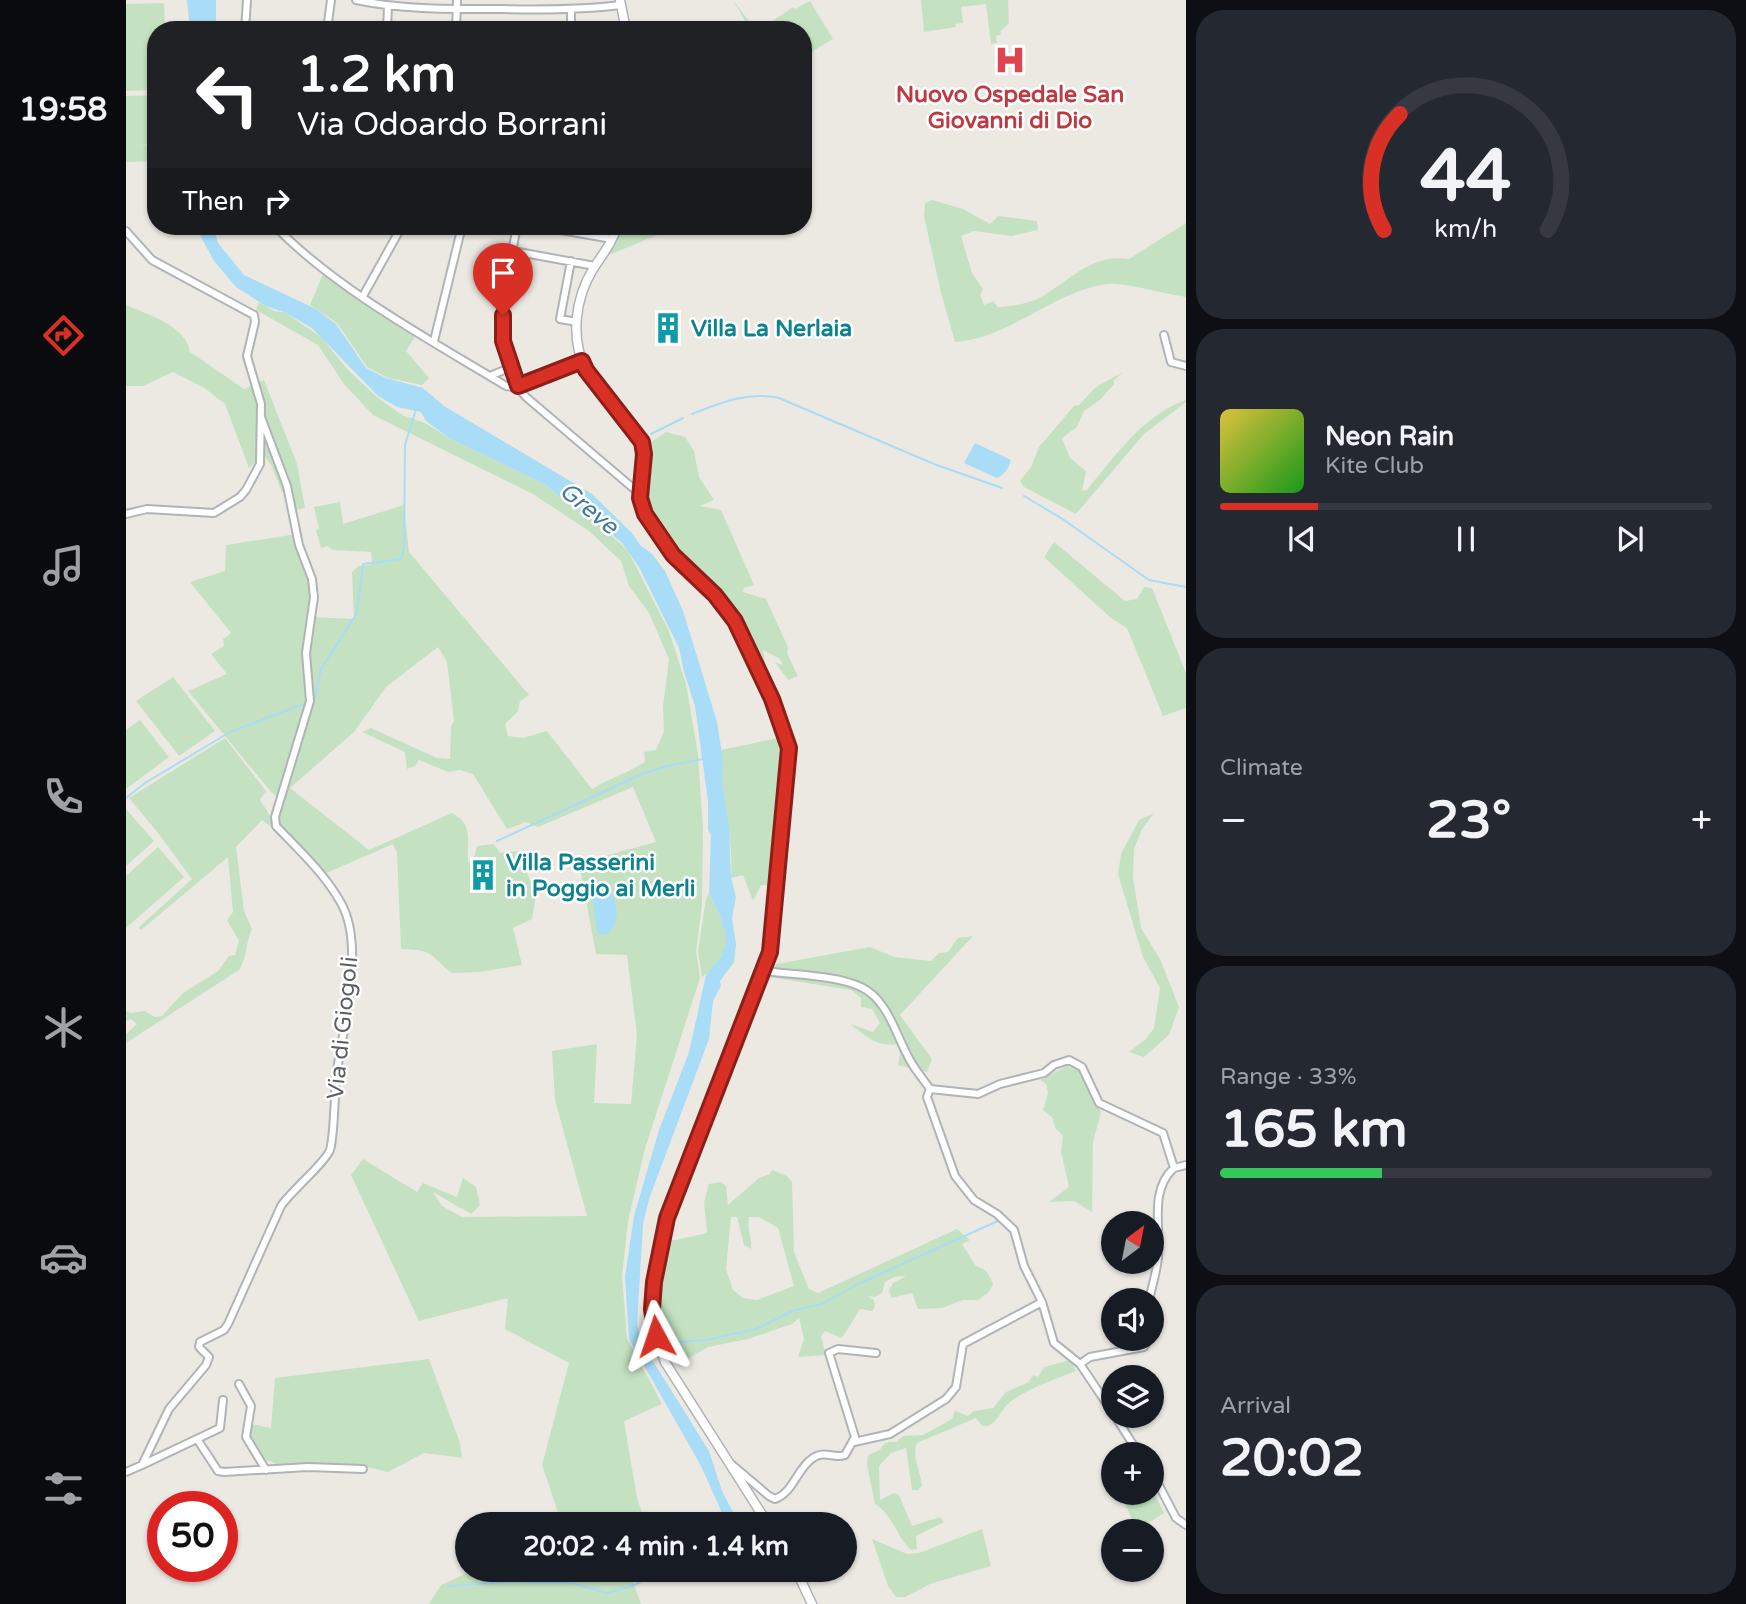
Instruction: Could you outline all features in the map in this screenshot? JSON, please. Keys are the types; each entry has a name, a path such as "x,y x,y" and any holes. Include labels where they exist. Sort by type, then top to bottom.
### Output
{"main road":[{"path":"620,3 624,21"},
{"path":"614,235 581,294 578,345 582,361 586,370 642,442 644,454 640,494 645,514 665,545 715,595 735,621 764,682 787,740 788,757 776,909 770,952 765,971 667,1218 654,1282 653,1322 660,1349 760,1512"},
{"path":"802,1582 812,1604"}],"street":[{"path":"246,21 247,0"},
{"path":"328,21 331,0"},
{"path":"356,0 388,6 571,11 620,3"},
{"path":"456,21 457,0"},
{"path":"387,21 388,6"},
{"path":"571,11 571,21"},
{"path":"126,230 152,260 254,315 256,322 247,356 259,393 261,417 260,464 240,498 214,513 147,509 126,514"},
{"path":"285,235 315,262 363,296 506,386 518,386 582,361"},
{"path":"363,296 396,235"},
{"path":"434,341 460,235"},
{"path":"516,235 503,315 503,341 518,386 526,397 640,494"},
{"path":"589,235 612,239"},
{"path":"513,251 595,266"},
{"path":"570,261 560,319 578,322"},
{"path":"1164,335 1171,362 1186,366"},
{"path":"490,376 511,367"},
{"name":"Via di Giogoli","path":"142,1465 154,1434 169,1409 209,1361 209,1357 199,1347 200,1342 223,1330 228,1324 281,1206 329,1152 335,1083 351,986 351,948 343,906 323,875 276,826 275,817 310,701 306,653 314,597 312,579 296,534 287,486 261,417"},
{"path":"765,971 839,981 859,986 872,994 890,1017 912,1063 930,1089 978,1094 1000,1084 1044,1073 1054,1065 1069,1060 1082,1067 1099,1103 1163,1133 1174,1168"},
{"path":"930,1089 927,1097 955,1176 974,1200 997,1214 1014,1230 1024,1266 1042,1302 1054,1343 1080,1364 1101,1395"},
{"path":"1152,1288 1158,1257 1158,1203 1163,1182 1174,1168 1186,1165"},
{"path":"729,1462 775,1499 789,1489 810,1459 824,1453 841,1457 854,1442 890,1434 946,1399 956,1387 962,1343 1042,1302"},
{"path":"854,1442 829,1353 838,1349 876,1353"},
{"path":"1080,1364 1090,1357 1125,1351"},
{"path":"239,1384 251,1406 246,1437 266,1470"},
{"path":"126,1472 220,1428 223,1400"},
{"path":"197,1439 218,1471 308,1466 363,1469"},
{"path":"1164,1494 1177,1518 1186,1525"}],"green space":[{"path":"733,0 749,21 745,21"},
{"path":"921,0 1008,0 1009,23 1000,32 1002,34 996,36 997,43 991,44 986,4 961,7 963,23 955,24 956,27 924,32"},
{"path":"810,1 833,39 812,52 812,21 772,21 793,7 795,9"},
{"path":"164,3 165,21 147,21 147,90 126,91 126,4"},
{"path":"147,95 147,144 138,145 147,145 147,161 126,162 126,96"},
{"path":"932,200 963,209 990,224 998,216 1037,221 1038,230 1012,236 974,231 961,236 972,273 983,289 980,295 984,305 993,301 998,307 1009,306 1036,299 1092,264 1116,258 1129,259 1186,223 1186,297 1133,286 1106,284 1067,296 994,333 955,342 924,216 925,203"},
{"path":"619,235 657,235 609,255"},
{"path":"323,274 416,335 406,351 429,378 422,385 388,378 367,367 337,323 310,305"},
{"path":"259,302 274,311 284,312 321,337 348,370 377,397 402,415 425,423 449,438 546,485 568,504 593,518 628,551 669,631 686,684 698,754 703,830 702,905 696,951 700,978 644,1152 628,1222 622,1276 627,1338 662,1404 624,1421 642,1512 558,1512 542,1465 569,1363 505,1329 508,1298 419,1321 351,1175 363,1159 417,1192 423,1183 457,1197 463,1178 476,1187 480,1205 471,1214 433,1192 442,1206 462,1217 587,1216 555,1100 552,1051 597,1044 594,1103 631,1104 637,1035 627,955 596,954 579,863 656,842 633,787 538,827 526,822 507,829 473,774 460,770 448,772 419,760 415,766 407,769 405,752 362,732 371,728 437,758 450,759 451,726 454,721 447,662 438,647 386,687 354,732 290,788 369,850 452,813 467,828 468,862 473,861 477,846 494,844 500,853 518,851 536,895 532,919 513,928 522,965 452,973 426,952 401,949 397,853 393,844 322,875 276,826 279,798 271,792 188,691 227,674 211,654 224,646 223,639 231,633 190,582 225,571 226,545 297,534 312,579 310,617 354,619 352,572 358,566 372,564 371,552 333,550 327,546 321,548 314,507 340,502 343,524 404,505 409,552 529,695 520,701 518,711 505,724 508,736 523,738 547,731 592,789 645,762 644,752 656,750 664,731 663,707 669,659 649,613 629,586 621,561 589,531 533,494 373,415 344,384 318,345 256,310"},
{"path":"126,305 174,328 187,343 190,352 244,389 264,380 297,464 305,508 296,510 289,492 282,492 264,455 249,468 225,404 203,387 173,372 143,386 126,386"},
{"path":"1123,372 1100,400 1084,411 1077,427 1062,438 1070,458 1086,471 1082,491 1087,490 1143,426 1156,415 1186,402 1144,434 1076,514 1024,487 1020,481 1031,467 1039,447 1074,406 1079,405 1096,387"},
{"path":"666,432 685,437 694,451 699,477 714,500 700,506 721,510 754,585 744,588 743,592 766,599 798,676 788,680 775,662 783,665 780,659 763,650 766,668 762,665 733,609 674,550 652,517 646,501 648,444"},
{"path":"1054,542 1125,601 1137,599 1144,587 1152,588 1186,673 1186,708 1163,716 1127,628 1112,619 1044,557"},
{"path":"173,677 215,731 179,756 136,701"},
{"path":"140,720 169,757 126,789 126,730"},
{"path":"225,738 266,791 260,800 274,822 271,827 262,820 236,847 244,911 252,929 244,960 239,970 126,1043 126,1034 137,1024 131,1019 126,1021 126,1011 144,1011 155,1017 162,1016 183,993 218,971 229,956 235,955 239,941 227,920 233,912 228,857 141,930 138,928 192,879 129,798"},
{"path":"778,738 782,741 771,886 761,885 753,901 743,875 731,878 721,750"},
{"path":"126,809 154,841 126,866"},
{"path":"1154,813 1142,829 1134,849 1133,877 1141,928 1161,961 1179,1007 1169,1035 1144,1057 1129,1052 1146,1039 1154,1028 1160,988 1143,957 1118,874 1121,854 1139,820"},
{"path":"158,847 184,877 126,928 126,876"},
{"path":"709,893 727,936 721,956 713,968 702,977 698,951"},
{"path":"973,936 900,1015 932,1059 927,1072 898,1065 900,1054 897,1044 877,1042 850,1024 873,1032 880,1023 872,1009 861,1007 861,998 851,990 769,977 771,965 870,947 894,957 931,961 939,953 948,952 958,938"},
{"path":"1067,1066 1078,1070 1101,1112 1093,1142 1092,1212 1074,1201 1049,1202 1069,1187 1061,1152 1063,1136 1055,1128 1053,1118 1043,1110 1048,1093 1046,1084 1040,1080"},
{"path":"772,1170 787,1176 792,1182 794,1252 809,1289 818,1293 957,1229 970,1240 962,1244 976,1266 988,1273 993,1285 988,1293 978,1300 963,1300 942,1308 918,1309 912,1293 891,1298 889,1290 893,1283 906,1276 894,1277 885,1282 882,1293 875,1297 867,1296 874,1300 875,1307 872,1311 860,1309 842,1338 825,1331 821,1336 826,1355 798,1357 804,1339 799,1318 792,1324 748,1339 708,1347 679,1364 667,1353 656,1323 656,1288 665,1239 676,1240 707,1233 704,1202 709,1184 721,1182 726,1186 728,1205 759,1178 770,1174","holes":["731,1217 737,1217 744,1245 751,1249 749,1217 759,1217 778,1228 794,1286 757,1300 743,1298 733,1290 726,1269"]},
{"path":"429,1359 460,1443 462,1458 424,1453 388,1472 367,1467 282,1466 261,1458 250,1440 251,1424 271,1428 275,1378"},
{"path":"1070,1360 1076,1371 1019,1396 1006,1406 991,1425 982,1426 976,1418 917,1443 916,1458 922,1486 918,1490 912,1490 906,1448 891,1453 879,1466 880,1500 894,1493 899,1495 912,1526 940,1517 944,1522 916,1536 917,1549 911,1550 886,1514 875,1504 867,1464 868,1455 903,1436 923,1435 952,1419 955,1411 968,1416 974,1411 993,1408 1006,1392 1029,1382 1033,1375 1038,1377 1044,1367"},
{"path":"1125,1505 1160,1505 1164,1513 1154,1519 1132,1519"},
{"path":"982,1529 991,1566 930,1584 905,1597 896,1597 888,1586 872,1539 907,1554 919,1553"},
{"path":"455,1579 455,1582 633,1582 641,1604 429,1604 441,1585"}],"water":[{"path":"187,0 216,0 216,21 189,21"},
{"name":"Greve","path":"200,235 216,235 218,243 244,275 316,309 336,324 366,368 386,378 423,388 444,406 592,494 631,532 640,545 652,554 665,571 683,611 717,722 729,826 731,878 736,897 732,918 736,944 734,962 720,981 721,986 713,1001 709,1039 649,1199 643,1224 637,1325 643,1345 709,1451 722,1491 733,1512 722,1512 701,1466 629,1339 625,1277 634,1216 659,1130 689,1052 706,975 721,957 725,946 726,930 721,925 722,920 709,893 711,835 708,830 708,801 695,706 679,648 639,567 622,543 593,518 568,504 546,485 449,438 426,421 421,412 397,407 378,396 312,328 284,312 266,306 236,287 214,261"},
{"path":"975,443 1011,460 1004,473 997,478 964,463"},
{"path":"596,880 609,890 616,905 615,921 606,935 597,931 591,888"}],"waterway":[{"path":"692,414 745,397 779,398 934,464 1002,488"},
{"path":"315,699 321,669 357,613 363,564 401,559 404,547 405,445 416,409"},
{"path":"651,434 683,418"},
{"path":"1024,496 1061,518 1149,580 1186,587"},
{"path":"126,798 145,783 230,732 306,703"},
{"path":"497,841 642,774 703,759"},
{"path":"661,1343 706,1340 756,1329 792,1311 822,1304 858,1284 1000,1220"},
{"path":"644,1344 656,1343"},
{"path":"448,1586 508,1582"},
{"path":"508,1582 572,1583 607,1593 640,1582"}],"place":[{"name":"Nuovo Ospedale San Giovanni di Dio","path":"1010,60"},
{"name":"Villa La Nerlaia","path":"668,328"},
{"name":"Villa Passerini in Poggio ai Merli","path":"483,875"}],"route":[{"path":"503,315 503,341 518,386 582,361 586,370 642,442 644,454 641,506 673,555 715,595 735,621 764,682 788,744 776,909 768,961 667,1218 657,1256 654,1282 652,1309 656,1336"}]}
